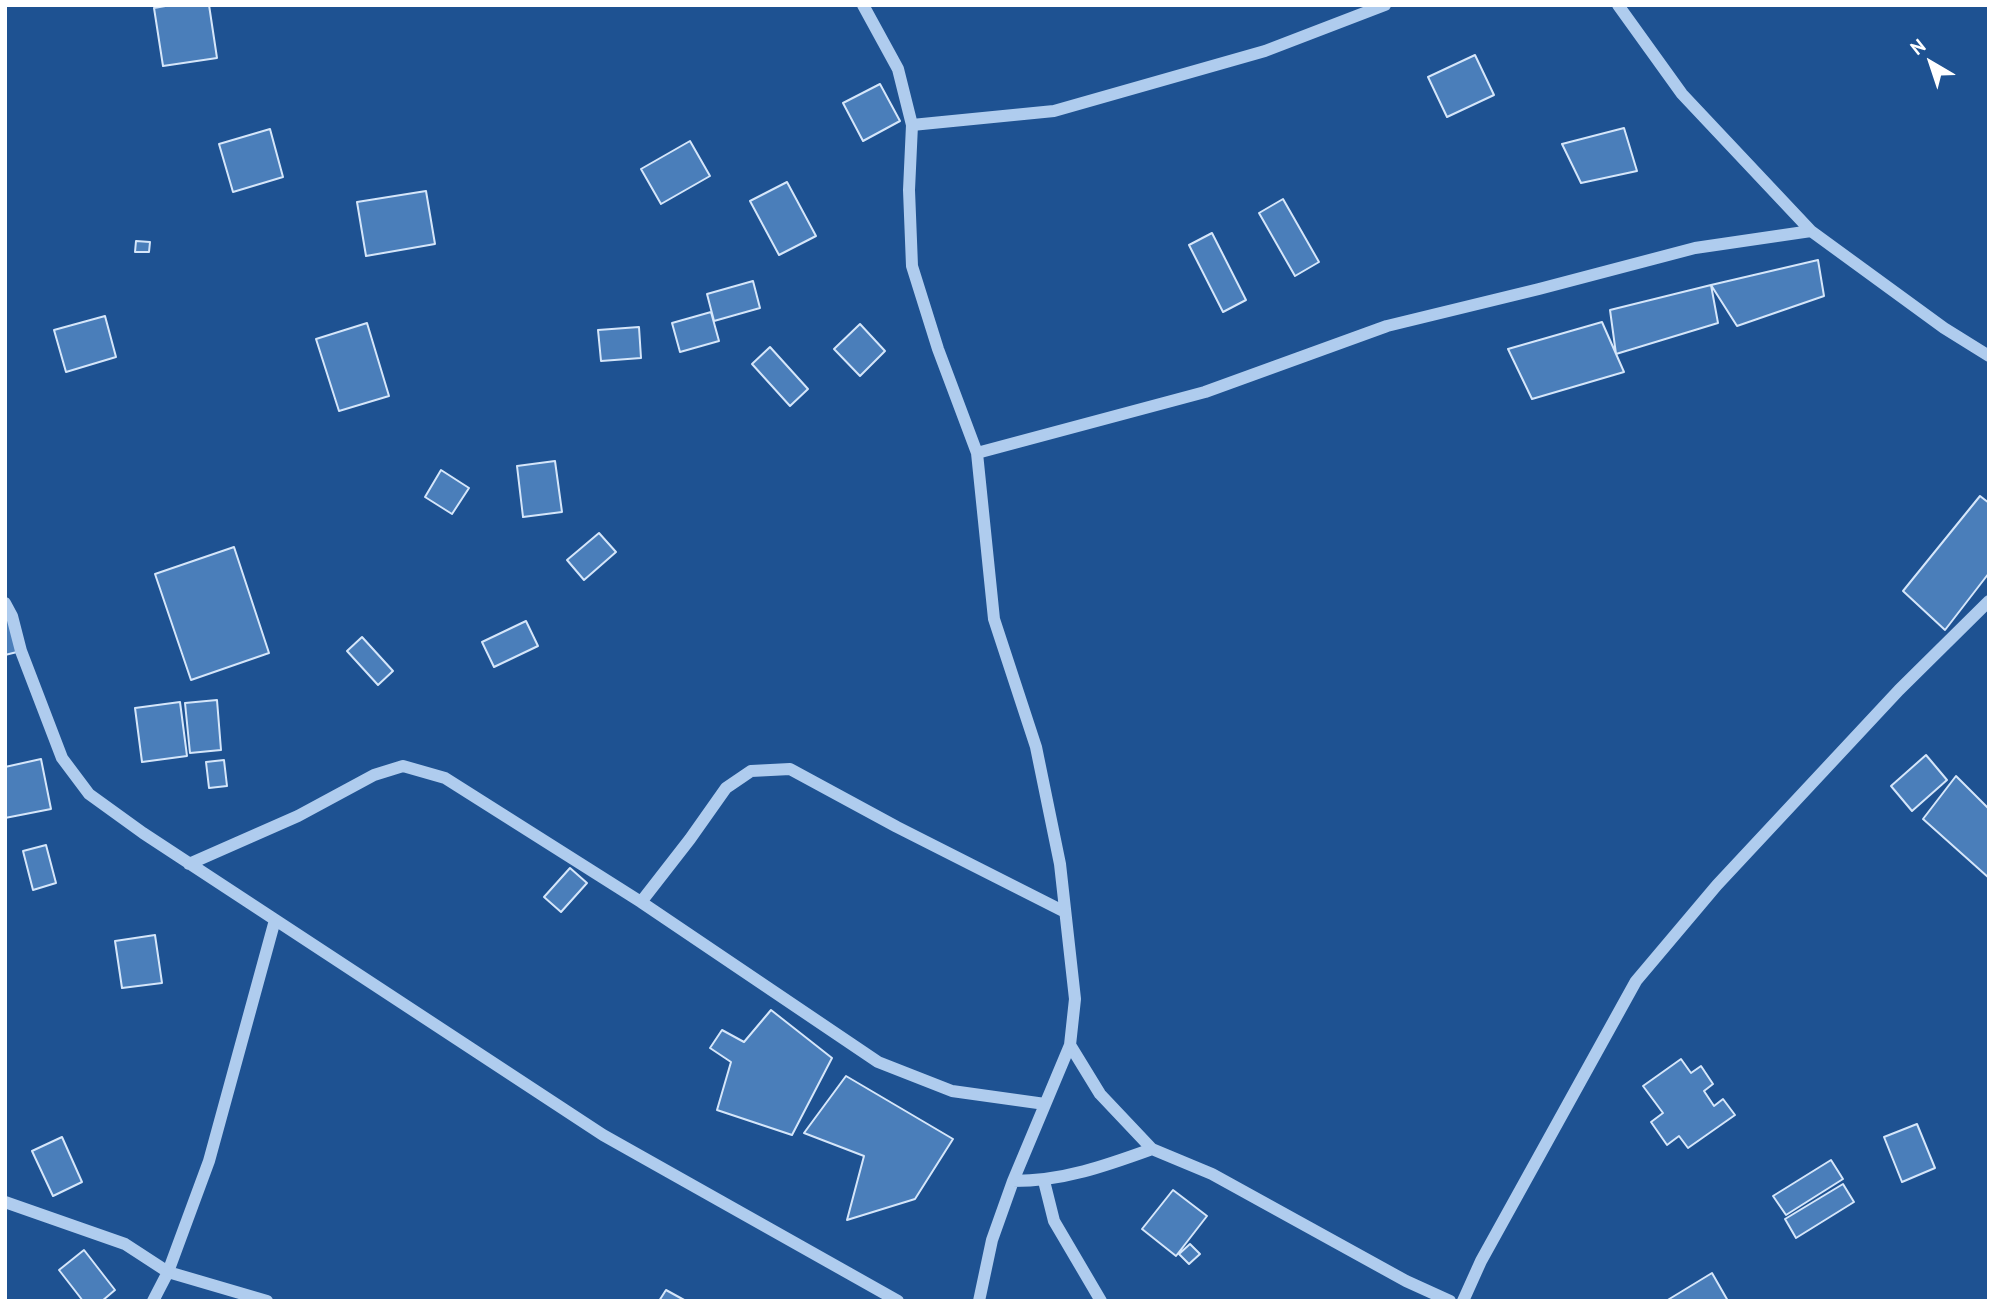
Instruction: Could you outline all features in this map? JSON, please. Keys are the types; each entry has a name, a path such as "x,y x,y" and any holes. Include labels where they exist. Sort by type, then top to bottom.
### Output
{"street":[{"path":"863,5 898,69 912,125 909,190 912,266 938,349 977,453 993,619 1036,747 1060,864 1074,999 1070,1045 1013,1181 992,1240 979,1301"},
{"path":"912,125 1054,111 1265,51 1385,5"},
{"path":"1618,5 1682,93 1811,231 1944,328 1989,356"},
{"path":"977,453 1205,392 1387,326 1695,248 1811,231"},
{"path":"1463,1301 1481,1261 1636,981 1726,875 1899,690 1989,601"},
{"path":"5,603 62,758 89,794 189,864 603,1135 898,1301"},
{"path":"189,864 298,816 373,775 404,766 444,778 641,902 878,1062 952,1091 1045,1104"},
{"path":"641,902 726,788 751,771 790,769 1065,912"},
{"path":"153,1301 168,1272 209,1161 275,920"},
{"path":"1070,1045 1100,1094 1152,1149 1212,1174 1406,1281 1450,1301"},
{"path":"1013,1181 1044,1181 1107,1165 1152,1149"},
{"path":"1044,1181 1054,1220 1101,1301"},
{"path":"5,1202 125,1244 168,1272 267,1301"}],"building":[{"path":"209,5 217,58 163,66 154,8"},
{"path":"1475,55 1494,95 1447,117 1428,77"},
{"path":"880,84 900,121 863,141 843,103"},
{"path":"1624,128 1637,171 1581,183 1562,144"},
{"path":"270,129 283,177 233,192 219,144"},
{"path":"690,141 710,176 661,204 641,169"},
{"path":"787,182 816,236 779,255 750,201"},
{"path":"426,191 435,244 366,256 357,202"},
{"path":"1283,199 1319,262 1295,276 1259,213"},
{"path":"1212,233 1246,300 1223,312 1189,245"},
{"path":"136,241 150,242 149,252 135,252"},
{"path":"1818,260 1824,296 1737,326 1711,285"},
{"path":"753,281 760,308 714,321 707,294"},
{"path":"1711,285 1718,323 1616,354 1610,310"},
{"path":"711,312 719,341 680,352 672,323"},
{"path":"105,316 116,357 66,372 54,330"},
{"path":"1602,322 1624,372 1532,399 1508,349"},
{"path":"367,323 389,396 339,411 316,339"},
{"path":"860,324 885,351 860,376 834,349"},
{"path":"639,327 641,358 601,361 598,330"},
{"path":"770,347 808,389 790,406 752,364"},
{"path":"555,461 562,512 523,517 517,466"},
{"path":"441,470 469,488 452,514 425,497"},
{"path":"1980,496 1989,503 1989,573 1945,630 1903,591"},
{"path":"599,533 616,552 584,580 567,560"},
{"path":"234,547 269,653 191,680 155,574"},
{"path":"12,616 21,651 5,655 5,618"},
{"path":"526,621 538,646 494,667 482,642"},
{"path":"362,637 393,671 378,685 347,651"},
{"path":"217,700 221,750 190,753 185,703"},
{"path":"180,702 187,756 142,762 135,708"},
{"path":"1926,755 1947,780 1912,811 1891,786"},
{"path":"41,759 51,809 5,818 5,767"},
{"path":"224,760 227,786 209,788 206,762"},
{"path":"1956,776 1989,809 1989,878 1923,819"},
{"path":"46,845 56,883 33,890 23,851"},
{"path":"570,868 587,883 561,912 544,897"},
{"path":"155,935 162,983 122,988 115,941"},
{"path":"771,1010 832,1058 792,1135 717,1110 731,1062 710,1048 722,1030 744,1042"},
{"path":"1681,1059 1691,1073 1701,1066 1713,1084 1704,1091 1714,1106 1723,1099 1735,1115 1688,1148 1679,1136 1667,1145 1651,1122 1663,1113 1643,1086"},
{"path":"846,1076 953,1139 915,1199 847,1220 864,1156 804,1133"},
{"path":"1917,1124 1935,1168 1902,1182 1884,1137"},
{"path":"62,1137 82,1182 53,1196 32,1151"},
{"path":"1831,1160 1843,1179 1786,1215 1773,1196"},
{"path":"1843,1184 1854,1202 1796,1238 1785,1219"},
{"path":"1173,1190 1207,1216 1176,1256 1142,1229"},
{"path":"1190,1244 1200,1254 1189,1264 1179,1254"},
{"path":"84,1250 115,1290 102,1301 83,1301 59,1270"},
{"path":"1712,1273 1728,1301 1666,1301"},
{"path":"666,1290 686,1301 659,1301"}]}
